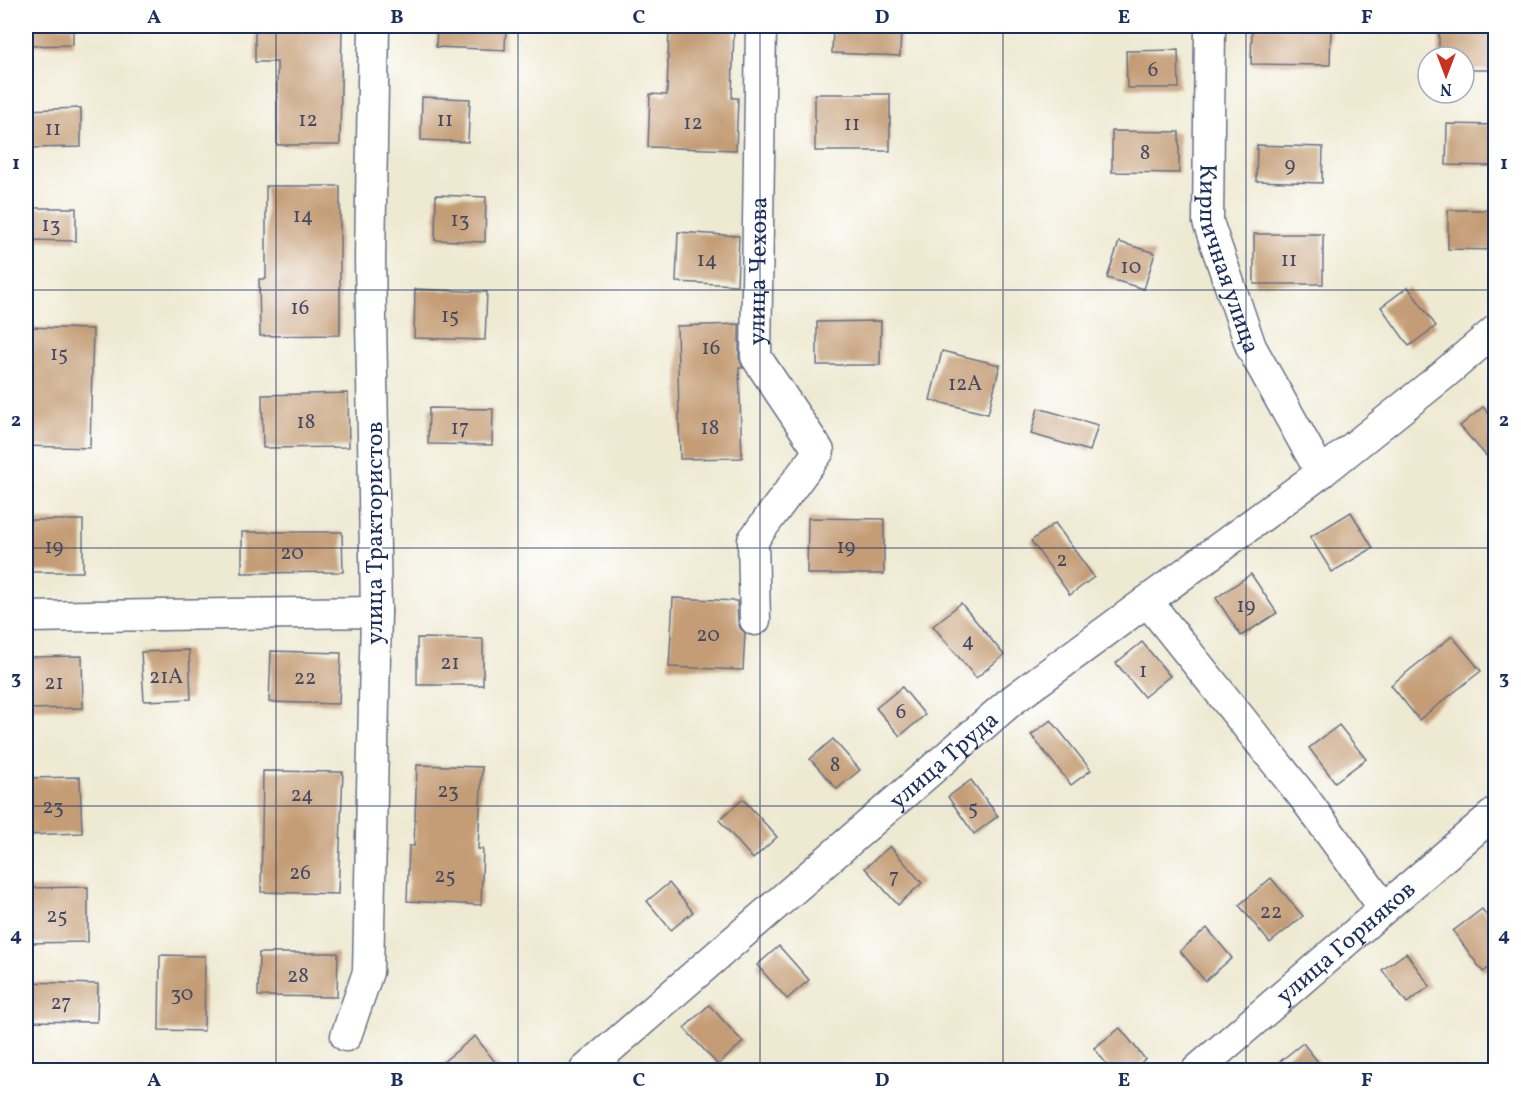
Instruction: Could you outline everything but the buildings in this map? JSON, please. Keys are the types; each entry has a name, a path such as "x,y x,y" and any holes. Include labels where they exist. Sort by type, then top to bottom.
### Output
{"street":[{"name":"улица Трактористов","path":"346,1036 368,972 376,612 370,258 374,26"},
{"name":"улица Чехова","path":"755,620 753,540 819,451 756,357 761,26"},
{"name":"Кирпичная улица","path":"1210,26 1208,222 1251,347 1322,473"},
{"name":"улица Труда","path":"585,1071 1010,702 1322,473 1496,330"},
{"path":"1147,601 1305,799 1384,908"},
{"path":"26,617 376,612"},
{"name":"улица Горняков","path":"1197,1071 1496,812"}]}
